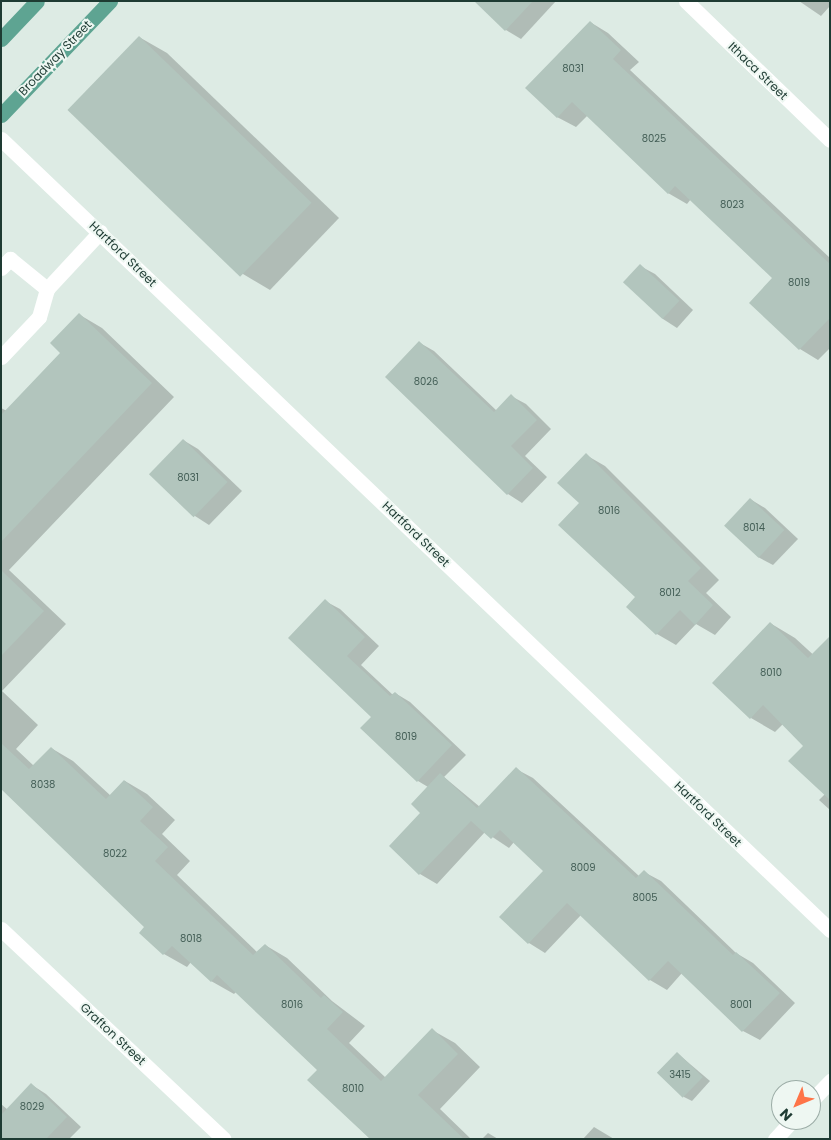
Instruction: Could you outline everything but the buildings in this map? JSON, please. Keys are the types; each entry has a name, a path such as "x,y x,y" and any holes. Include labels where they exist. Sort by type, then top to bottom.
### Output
{"main road":[{"path":"1,40 37,1"},
{"name":"Broadway Street","path":"1,115 110,1"}],"street":[{"name":"Ithaca Street","path":"686,1 830,140"},
{"name":"Hartford Street","path":"1,139 830,930"},
{"path":"1,357 39,317 47,289 100,232"},
{"path":"1,268 10,259 47,289"},
{"name":"Grafton Street","path":"1,929 224,1139"},
{"path":"821,1090 830,1081"}]}
